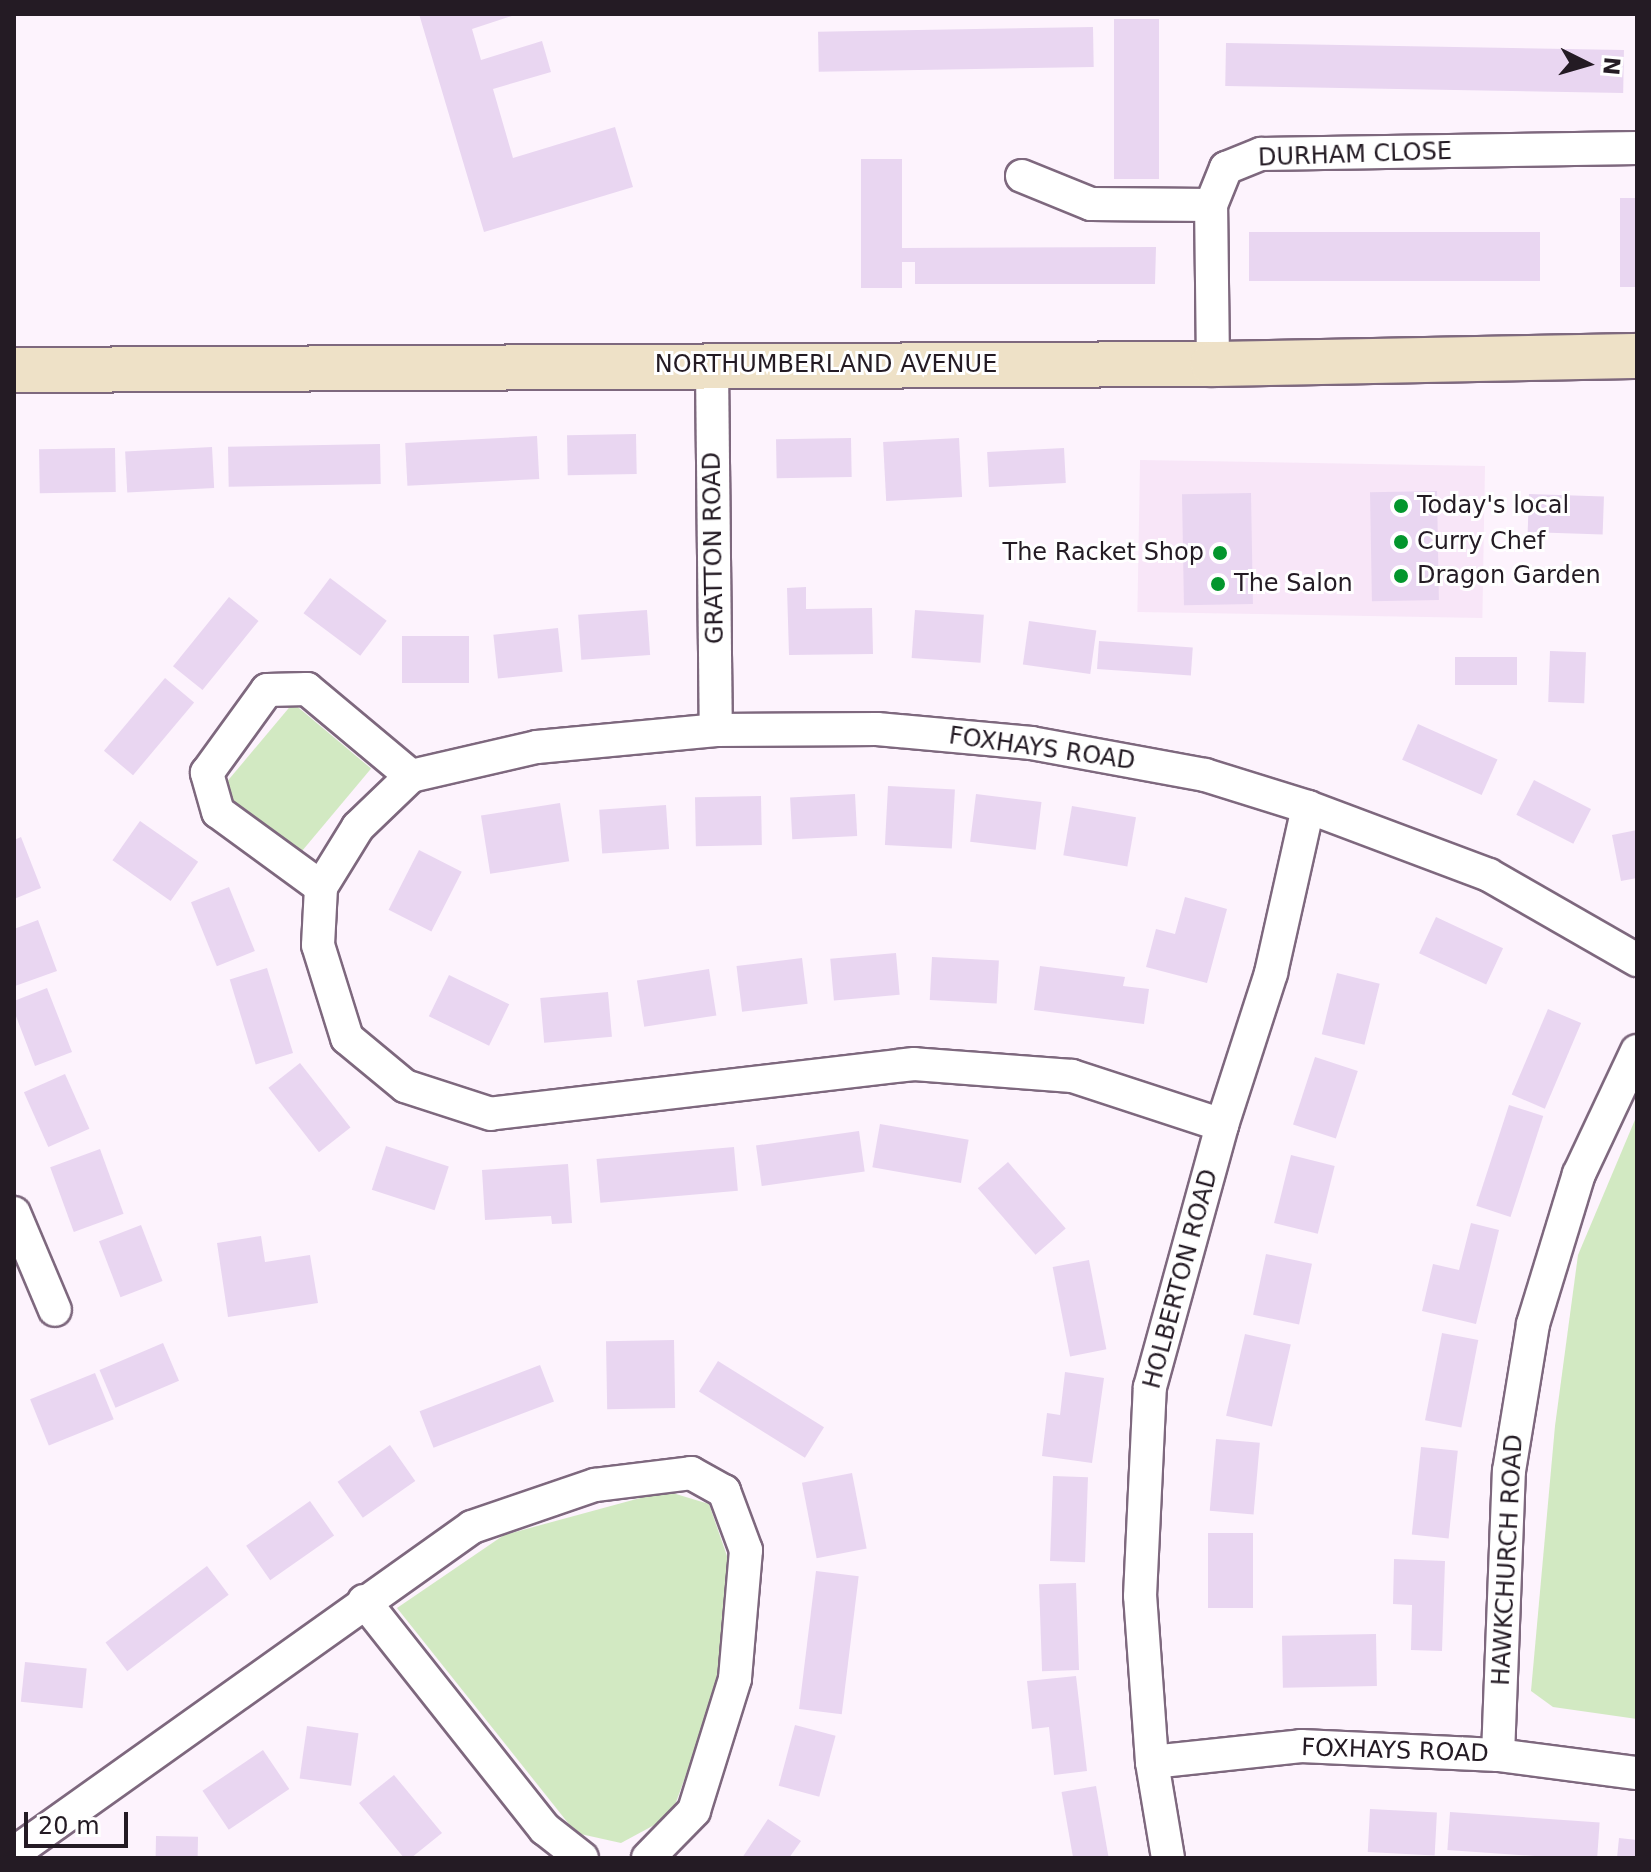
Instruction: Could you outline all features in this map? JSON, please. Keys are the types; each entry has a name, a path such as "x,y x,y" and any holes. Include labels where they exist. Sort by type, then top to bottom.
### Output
{"street":[{"name":"DURHAM CLOSE","path":"1213,364 1211,205 1226,168 1261,154 1637,148"},
{"path":"1022,176 1091,204 1211,205"},
{"name":"NORTHUMBERLAND AVENUE","path":"14,370 1213,364 1637,356"},
{"name":"GRATTON ROAD","path":"712,366 716,730"},
{"path":"321,887 218,812 207,773 267,690 307,689 411,776 358,827 321,887 318,945 347,1038 405,1086 491,1114 914,1064 1072,1076 1222,1125"},
{"name":"FOXHAYS ROAD","path":"411,776 537,747 716,730 877,729 1031,743 1205,775 1308,807 1489,875 1637,960"},
{"name":"HOLBERTON ROAD","path":"1168,1858 1152,1762 1140,1596 1150,1387 1222,1125 1271,973 1308,807"},
{"name":"HAWKCHURCH ROAD","path":"1498,1755 1509,1471 1533,1324 1579,1174 1637,1051"},
{"path":"14,1213 55,1310"},
{"path":"14,1853 472,1527 595,1485 691,1473 724,1491 746,1550 735,1679 694,1811 648,1858"},
{"path":"364,1601 545,1829 582,1858"},
{"name":"FOXHAYS ROAD","path":"1152,1762 1301,1746 1498,1755 1637,1773"}],"shaded area":[{"path":"1140,460 1485,466 1482,618 1137,612"}],"green space":[{"path":"293,703 371,769 297,857 218,792"},
{"path":"1637,1115 1637,1719 1553,1707 1531,1691 1555,1426 1578,1255"},
{"path":"666,1491 709,1504 728,1559 719,1684 671,1816 621,1843 576,1833 397,1608 504,1535"}],"building":[{"path":"419,14 518,14 472,29 481,60 542,41 551,72 493,89 513,158 615,127 633,187 484,232"},
{"path":"1114,19 1159,19 1159,179 1114,179"},
{"path":"1093,27 1094,67 819,72 818,32"},
{"path":"1226,43 1624,50 1623,93 1225,86"},
{"path":"861,159 902,159 902,248 1156,247 1155,284 915,284 915,262 902,262 902,288 861,288"},
{"path":"1620,198 1637,198 1637,287 1620,287"},
{"path":"1249,232 1540,232 1540,281 1249,281"},
{"path":"636,434 637,474 568,475 567,435"},
{"path":"537,436 539,479 407,486 405,443"},
{"path":"851,438 852,477 777,478 776,439"},
{"path":"959,438 962,497 886,501 883,442"},
{"path":"380,444 381,484 229,487 228,447"},
{"path":"212,447 214,488 127,492 125,452"},
{"path":"115,448 116,492 40,493 39,449"},
{"path":"1064,448 1066,483 989,487 987,452"},
{"path":"1437,491 1439,600 1372,601 1370,492"},
{"path":"1251,493 1253,604 1184,605 1182,494"},
{"path":"1529,494 1604,497 1603,535 1528,532"},
{"path":"330,578 387,621 360,656 304,613"},
{"path":"806,587 806,609 872,608 873,654 789,655 787,588"},
{"path":"229,597 259,621 203,690 173,666"},
{"path":"647,610 650,655 581,660 578,615"},
{"path":"915,610 984,615 980,663 912,658"},
{"path":"1029,621 1096,630 1090,674 1023,665"},
{"path":"558,628 563,672 498,679 493,635"},
{"path":"402,636 469,636 469,683 402,683"},
{"path":"1099,641 1193,648 1191,675 1097,669"},
{"path":"1550,651 1586,652 1584,703 1548,702"},
{"path":"1455,657 1517,657 1517,685 1455,685"},
{"path":"165,678 194,702 133,775 104,751"},
{"path":"1418,724 1497,759 1482,795 1402,760"},
{"path":"1534,780 1591,809 1573,844 1516,815"},
{"path":"888,786 955,790 952,848 885,845"},
{"path":"855,794 857,836 792,839 790,797"},
{"path":"976,794 1042,802 1036,850 970,842"},
{"path":"761,796 762,845 696,846 695,797"},
{"path":"560,803 569,861 490,874 481,816"},
{"path":"666,805 669,849 602,854 599,810"},
{"path":"1072,806 1136,817 1127,867 1063,855"},
{"path":"140,821 198,862 171,901 112,860"},
{"path":"1637,830 1637,878 1621,881 1612,835"},
{"path":"21,837 41,888 14,899 14,840"},
{"path":"419,850 462,872 431,931 389,910"},
{"path":"229,887 255,951 217,966 191,902"},
{"path":"1185,897 1227,909 1207,983 1146,967 1156,929 1175,934"},
{"path":"1436,917 1503,948 1486,985 1419,953"},
{"path":"38,920 57,971 15,986 14,929"},
{"path":"896,953 900,995 834,1001 830,959"},
{"path":"932,957 999,961 997,1003 930,1000"},
{"path":"802,958 808,1004 742,1012 736,966"},
{"path":"1040,966 1125,977 1123,986 1149,989 1144,1024 1034,1010"},
{"path":"267,968 293,1053 256,1065 230,979"},
{"path":"709,969 716,1015 644,1027 637,980"},
{"path":"1337,973 1380,984 1364,1045 1322,1034"},
{"path":"449,975 509,1004 489,1046 429,1016"},
{"path":"47,988 72,1052 35,1066 14,1011 14,1001"},
{"path":"608,992 612,1037 544,1043 540,998"},
{"path":"1548,1009 1581,1023 1545,1109 1512,1095"},
{"path":"1315,1057 1358,1071 1336,1138 1293,1125"},
{"path":"300,1063 350,1128 319,1152 268,1088"},
{"path":"65,1074 89,1129 48,1147 24,1092"},
{"path":"1509,1105 1543,1116 1510,1217 1476,1206"},
{"path":"880,1124 969,1140 961,1183 872,1167"},
{"path":"859,1131 865,1172 762,1186 756,1145"},
{"path":"386,1146 449,1166 435,1210 372,1190"},
{"path":"734,1147 738,1191 600,1203 597,1159"},
{"path":"100,1149 124,1214 74,1232 50,1167"},
{"path":"1291,1155 1335,1166 1318,1234 1274,1223"},
{"path":"1008,1162 1066,1228 1036,1255 978,1188"},
{"path":"568,1164 572,1223 552,1224 551,1216 485,1220 482,1170"},
{"path":"1471,1223 1499,1230 1476,1324 1422,1311 1433,1264 1459,1270"},
{"path":"141,1225 163,1281 120,1297 99,1241"},
{"path":"261,1236 265,1262 310,1255 318,1303 228,1317 217,1243"},
{"path":"1266,1254 1312,1264 1299,1324 1253,1315"},
{"path":"1089,1260 1106,1349 1070,1356 1053,1267"},
{"path":"1442,1333 1478,1340 1461,1427 1425,1420"},
{"path":"1245,1334 1291,1345 1272,1426 1226,1416"},
{"path":"674,1340 675,1408 607,1409 606,1341"},
{"path":"163,1343 179,1381 116,1408 99,1370"},
{"path":"718,1361 824,1427 805,1458 699,1392"},
{"path":"540,1365 554,1401 434,1448 420,1411"},
{"path":"1065,1372 1104,1378 1092,1463 1042,1456 1047,1413 1060,1415"},
{"path":"95,1373 114,1419 49,1446 30,1399"},
{"path":"1216,1439 1260,1443 1254,1515 1210,1511"},
{"path":"390,1445 415,1481 363,1518 338,1482"},
{"path":"1421,1447 1458,1451 1449,1538 1412,1535"},
{"path":"852,1473 867,1549 817,1558 802,1483"},
{"path":"1053,1476 1088,1477 1085,1562 1050,1561"},
{"path":"310,1501 334,1535 270,1580 246,1546"},
{"path":"1208,1533 1253,1533 1253,1608 1208,1608"},
{"path":"1394,1559 1445,1561 1442,1651 1411,1650 1412,1605 1393,1604"},
{"path":"207,1566 229,1595 127,1671 106,1642"},
{"path":"816,1571 859,1576 842,1714 799,1709"},
{"path":"1076,1583 1079,1670 1042,1671 1039,1584"},
{"path":"1376,1634 1377,1686 1283,1688 1282,1636"},
{"path":"25,1662 87,1668 82,1708 21,1702"},
{"path":"1076,1676 1087,1771 1054,1775 1049,1727 1032,1729 1027,1681"},
{"path":"795,1725 836,1736 819,1797 779,1786"},
{"path":"307,1726 358,1733 351,1786 300,1778"},
{"path":"263,1750 289,1789 229,1830 202,1791"},
{"path":"394,1775 442,1833 411,1858 404,1858 359,1803"},
{"path":"1096,1786 1109,1858 1073,1858 1062,1792"},
{"path":"1370,1809 1437,1813 1435,1855 1368,1852"},
{"path":"1450,1812 1600,1822 1597,1858 1447,1850"},
{"path":"768,1819 801,1841 789,1858 742,1858"},
{"path":"156,1836 198,1837 198,1858 156,1858"},
{"path":"1619,1838 1637,1840 1637,1858 1617,1858"}],"place":[{"name":"Today's local","path":"1401,506"},
{"name":"Curry Chef","path":"1401,542"},
{"name":"The Racket Shop","path":"1220,553"},
{"name":"Dragon Garden","path":"1401,576"},
{"name":"The Salon","path":"1218,584"}]}
